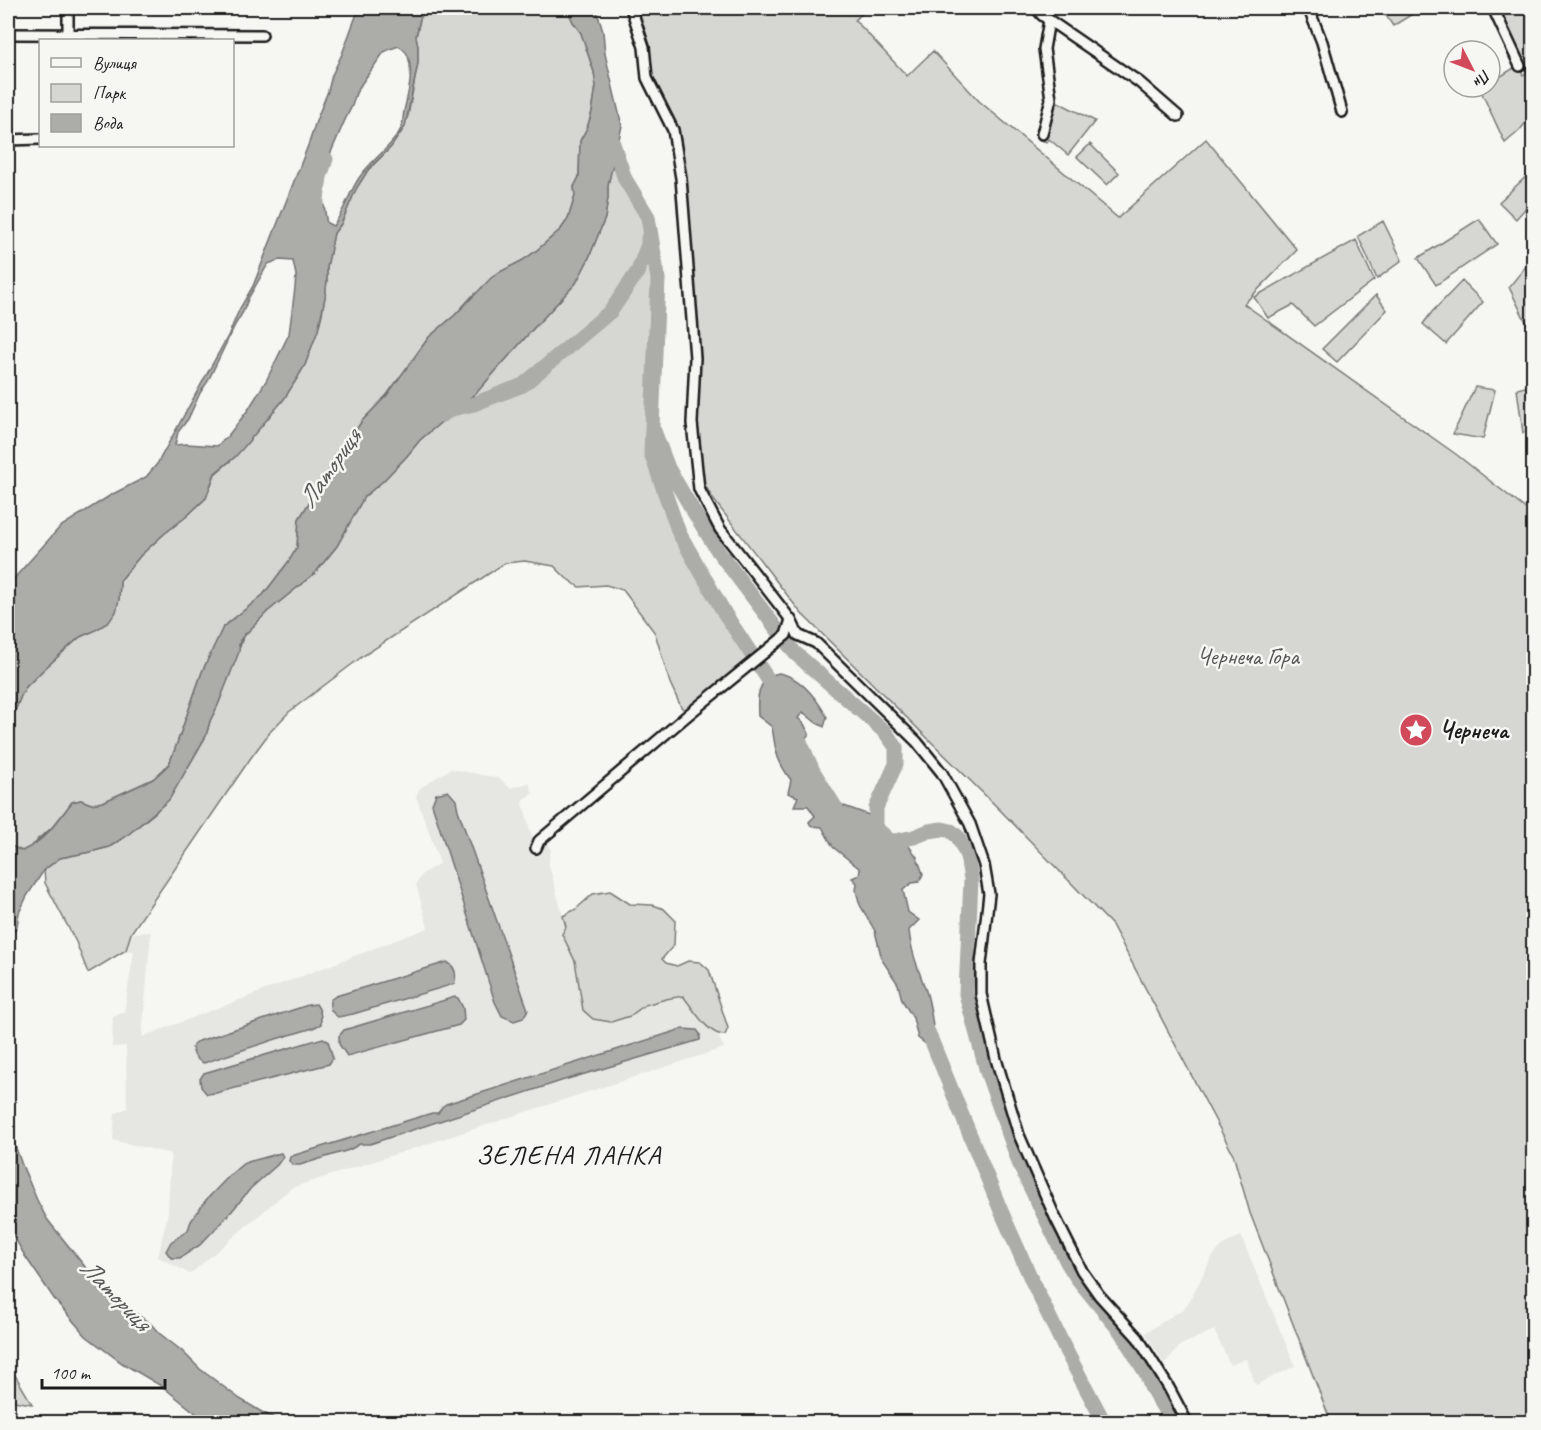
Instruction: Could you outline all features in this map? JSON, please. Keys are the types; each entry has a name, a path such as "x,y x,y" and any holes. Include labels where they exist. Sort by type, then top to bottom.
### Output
{"street":[{"path":"68,8 68,35"},
{"path":"631,8 644,47 647,78 673,130 681,178 695,358 692,423 699,489 720,529 791,620 798,635 816,643 917,742 942,773 971,829 984,865 989,894 981,964 981,994 996,1059 1019,1135 1055,1217 1082,1271 1099,1295 1138,1338 1165,1380 1187,1422"},
{"path":"1036,8 1042,15 1139,82 1178,116"},
{"path":"1307,8 1322,42 1342,112"},
{"path":"1493,8 1520,66"},
{"path":"1042,134 1051,99 1044,49 1049,20"},
{"path":"8,34 262,35"},
{"path":"8,140 39,139"},
{"path":"536,848 539,842 786,635 791,620"}],"shaded area":[{"path":"450,769 499,778 510,788 529,783 533,793 522,800 536,851 547,843 551,850 549,865 590,1015 693,985 724,1048 291,1188 190,1274 158,1257 168,1212 171,1154 113,1140 115,1114 127,1108 126,1046 112,1047 113,1016 124,1013 134,951 126,950 131,933 151,932 142,1037 428,928 416,884 422,874 440,863 416,796 420,788"},
{"path":"1241,1236 1295,1366 1256,1385 1246,1359 1230,1365 1214,1330 1181,1345 1164,1364 1145,1333 1182,1311 1212,1257 1223,1245"}],"green space":[{"path":"425,8 567,8 581,33 594,72 596,86 592,112 580,141 579,177 574,187 575,196 568,219 561,229 536,251 472,296 455,315 429,337 387,395 362,421 299,519 297,547 289,561 263,595 223,628 202,672 169,764 153,779 103,802 91,804 81,800 72,802 50,830 37,842 22,851 11,846 8,838 9,726 21,696 26,687 43,670 80,637 94,631 119,600 120,581 131,567 141,555 206,498 215,474 235,457 284,399 305,365 322,314 327,267 334,233 341,224 356,189 368,170 391,147 408,116 418,63 416,37"},
{"name":"Чернеча Гора","path":"634,8 868,8 855,20 907,76 933,51 979,101 1118,218 1206,139 1297,250 1244,304 1457,455 1527,510 1533,518 1533,1422 1331,1422 1250,1213 1233,1154 1112,925 1000,810 801,613 713,499 703,481 697,426 700,361 686,178 678,131 650,76"},
{"path":"1381,8 1422,8 1393,26"},
{"path":"1515,8 1533,8 1533,114 1505,143 1485,99 1502,99 1502,75 1517,66 1523,75 1527,72 1500,17"},
{"path":"1054,100 1095,121 1068,155 1049,139 1047,142 1041,140"},
{"path":"1090,144 1119,173 1107,185 1077,157"},
{"path":"616,148 625,179 649,224 648,244 658,279 651,453 679,533 725,614 753,656 732,679 689,714 681,707 670,683 655,633 623,590 606,585 579,587 554,566 525,561 505,563 363,656 289,712 270,732 250,759 131,933 126,950 88,973 76,942 45,883 44,870 60,858 110,847 156,812 188,767 206,736 244,636 267,612 315,573 337,546 364,497 383,481 420,440 478,391 576,283 605,218 608,185"},
{"path":"1533,170 1533,200 1516,219 1499,202"},
{"path":"1479,219 1497,244 1436,285 1418,258"},
{"path":"1383,221 1402,260 1377,279 1358,236"},
{"path":"1356,240 1374,280 1314,326 1293,305 1268,318 1254,297"},
{"path":"1526,266 1533,279 1533,319 1527,324 1509,287"},
{"path":"1462,281 1483,302 1446,344 1423,324"},
{"path":"1376,295 1387,310 1337,362 1322,349"},
{"path":"1533,385 1533,429 1523,433 1517,389"},
{"path":"1475,387 1495,390 1483,439 1453,434"},
{"path":"610,891 630,904 653,905 664,909 675,920 674,945 662,959 666,963 677,966 688,961 700,962 709,970 728,1028 725,1035 707,1026 683,996 645,1005 630,1016 611,1022 593,1019 583,1010 575,961 562,934 566,927 563,916 576,909 593,894"},
{"path":"8,1363 9,1365 32,1404 8,1400"}],"water":[{"path":"361,8 425,8 416,36 418,63 405,127 391,147 368,170 356,189 341,224 334,233 318,330 305,365 284,399 235,457 215,473 206,498 141,555 120,581 116,612 109,622 80,637 26,687 9,726 8,743 8,585 60,527 111,495 146,477 157,464 253,286","holes":["399,46 405,51 410,63 410,84 401,129 359,178 333,226 327,223 323,201 314,188 356,93 384,52","279,260 293,261 296,275 295,288 289,334 266,381 248,410 217,446 175,445 178,432 188,419 248,299 268,264"]},
{"path":"567,8 596,8 622,126 608,185 605,218 576,283 478,391 420,440 383,481 364,497 337,546 315,573 267,612 240,640 239,652 206,736 169,800 130,833 109,847 60,858 44,870 19,913 17,926 13,933 8,966 8,838 11,846 22,851 44,837 72,802 81,800 91,804 103,802 153,779 169,764 202,672 223,627 263,595 289,561 297,547 299,519 362,421 387,395 429,337 455,315 491,278 536,251 561,229 568,219 575,196 574,187 579,177 580,141 592,112 596,86 594,72 581,33"},
{"path":"779,673 801,684 813,696 827,717 824,727 803,712 798,718 809,734 801,744 813,771 828,795 844,806 869,815 909,846 917,857 923,874 919,882 912,883 903,890 908,912 919,920 909,930 914,955 929,1001 935,1051 918,1038 913,1018 902,1000 898,984 882,960 875,931 860,905 856,891 857,883 852,878 859,875 860,869 833,847 822,827 811,826 809,822 815,816 808,806 794,806 798,797 788,793 791,780 777,755 772,727 758,716 761,686 767,676"},
{"path":"448,791 456,800 528,1010 523,1018 514,1021 502,1016 495,1002 432,804 436,794"},
{"path":"447,962 455,972 454,984 353,1014 338,1017 331,1010 330,1000 336,996"},
{"path":"458,998 463,1008 464,1020 459,1025 347,1056 339,1044 339,1036 344,1030"},
{"path":"316,1004 320,1011 321,1024 313,1028 204,1063 197,1059 192,1048 196,1042"},
{"path":"682,1029 697,1030 700,1040 561,1081 300,1165 294,1165 289,1161 290,1157 295,1155 438,1113 446,1104"},
{"path":"323,1038 328,1041 333,1058 329,1064 216,1093 207,1094 201,1087 200,1079 204,1073"},
{"path":"8,1113 11,1134 37,1200 47,1219 86,1268 124,1305 151,1324 200,1369 240,1399 282,1422 207,1422 163,1387 122,1363 86,1336 55,1300 8,1226"},
{"path":"281,1153 283,1157 277,1165 251,1188 200,1245 180,1258 171,1258 166,1251 171,1242 188,1230 191,1221 206,1200 231,1174 244,1163"},
{"path":"1113,1323 1128,1336 1148,1370 1146,1373 1130,1358"},
{"path":"1150,1382 1162,1395 1176,1422 1167,1422 1146,1387"}],"waterway":[{"path":"609,132 625,179 648,217 658,279 651,453 679,533 725,614 777,693"},
{"name":"Латориця","path":"315,215 320,177 326,159"},
{"path":"442,415 452,409 474,404 523,385 611,311 638,271 648,238"},
{"path":"654,431 668,468 718,551 795,653 885,732 896,747 896,764 876,808 876,828 886,837"},
{"name":"Латориця","path":"239,645 245,634"},
{"path":"794,728 813,771 837,810"},
{"name":"Латориця","path":"36,844 38,839 51,829"},
{"path":"879,839 895,841 942,829 951,831 958,837 967,856 971,879 966,994 987,1072 1021,1168 1067,1262 1077,1278 1121,1332 1172,1422"},
{"path":"928,1032 1033,1283 1104,1422"}],"place":[{"name":"Чернеча","path":"1416,730"}],"district":[{"name":"ЗЕЛЕНА ЛАНКА","path":"569,1155"}]}
